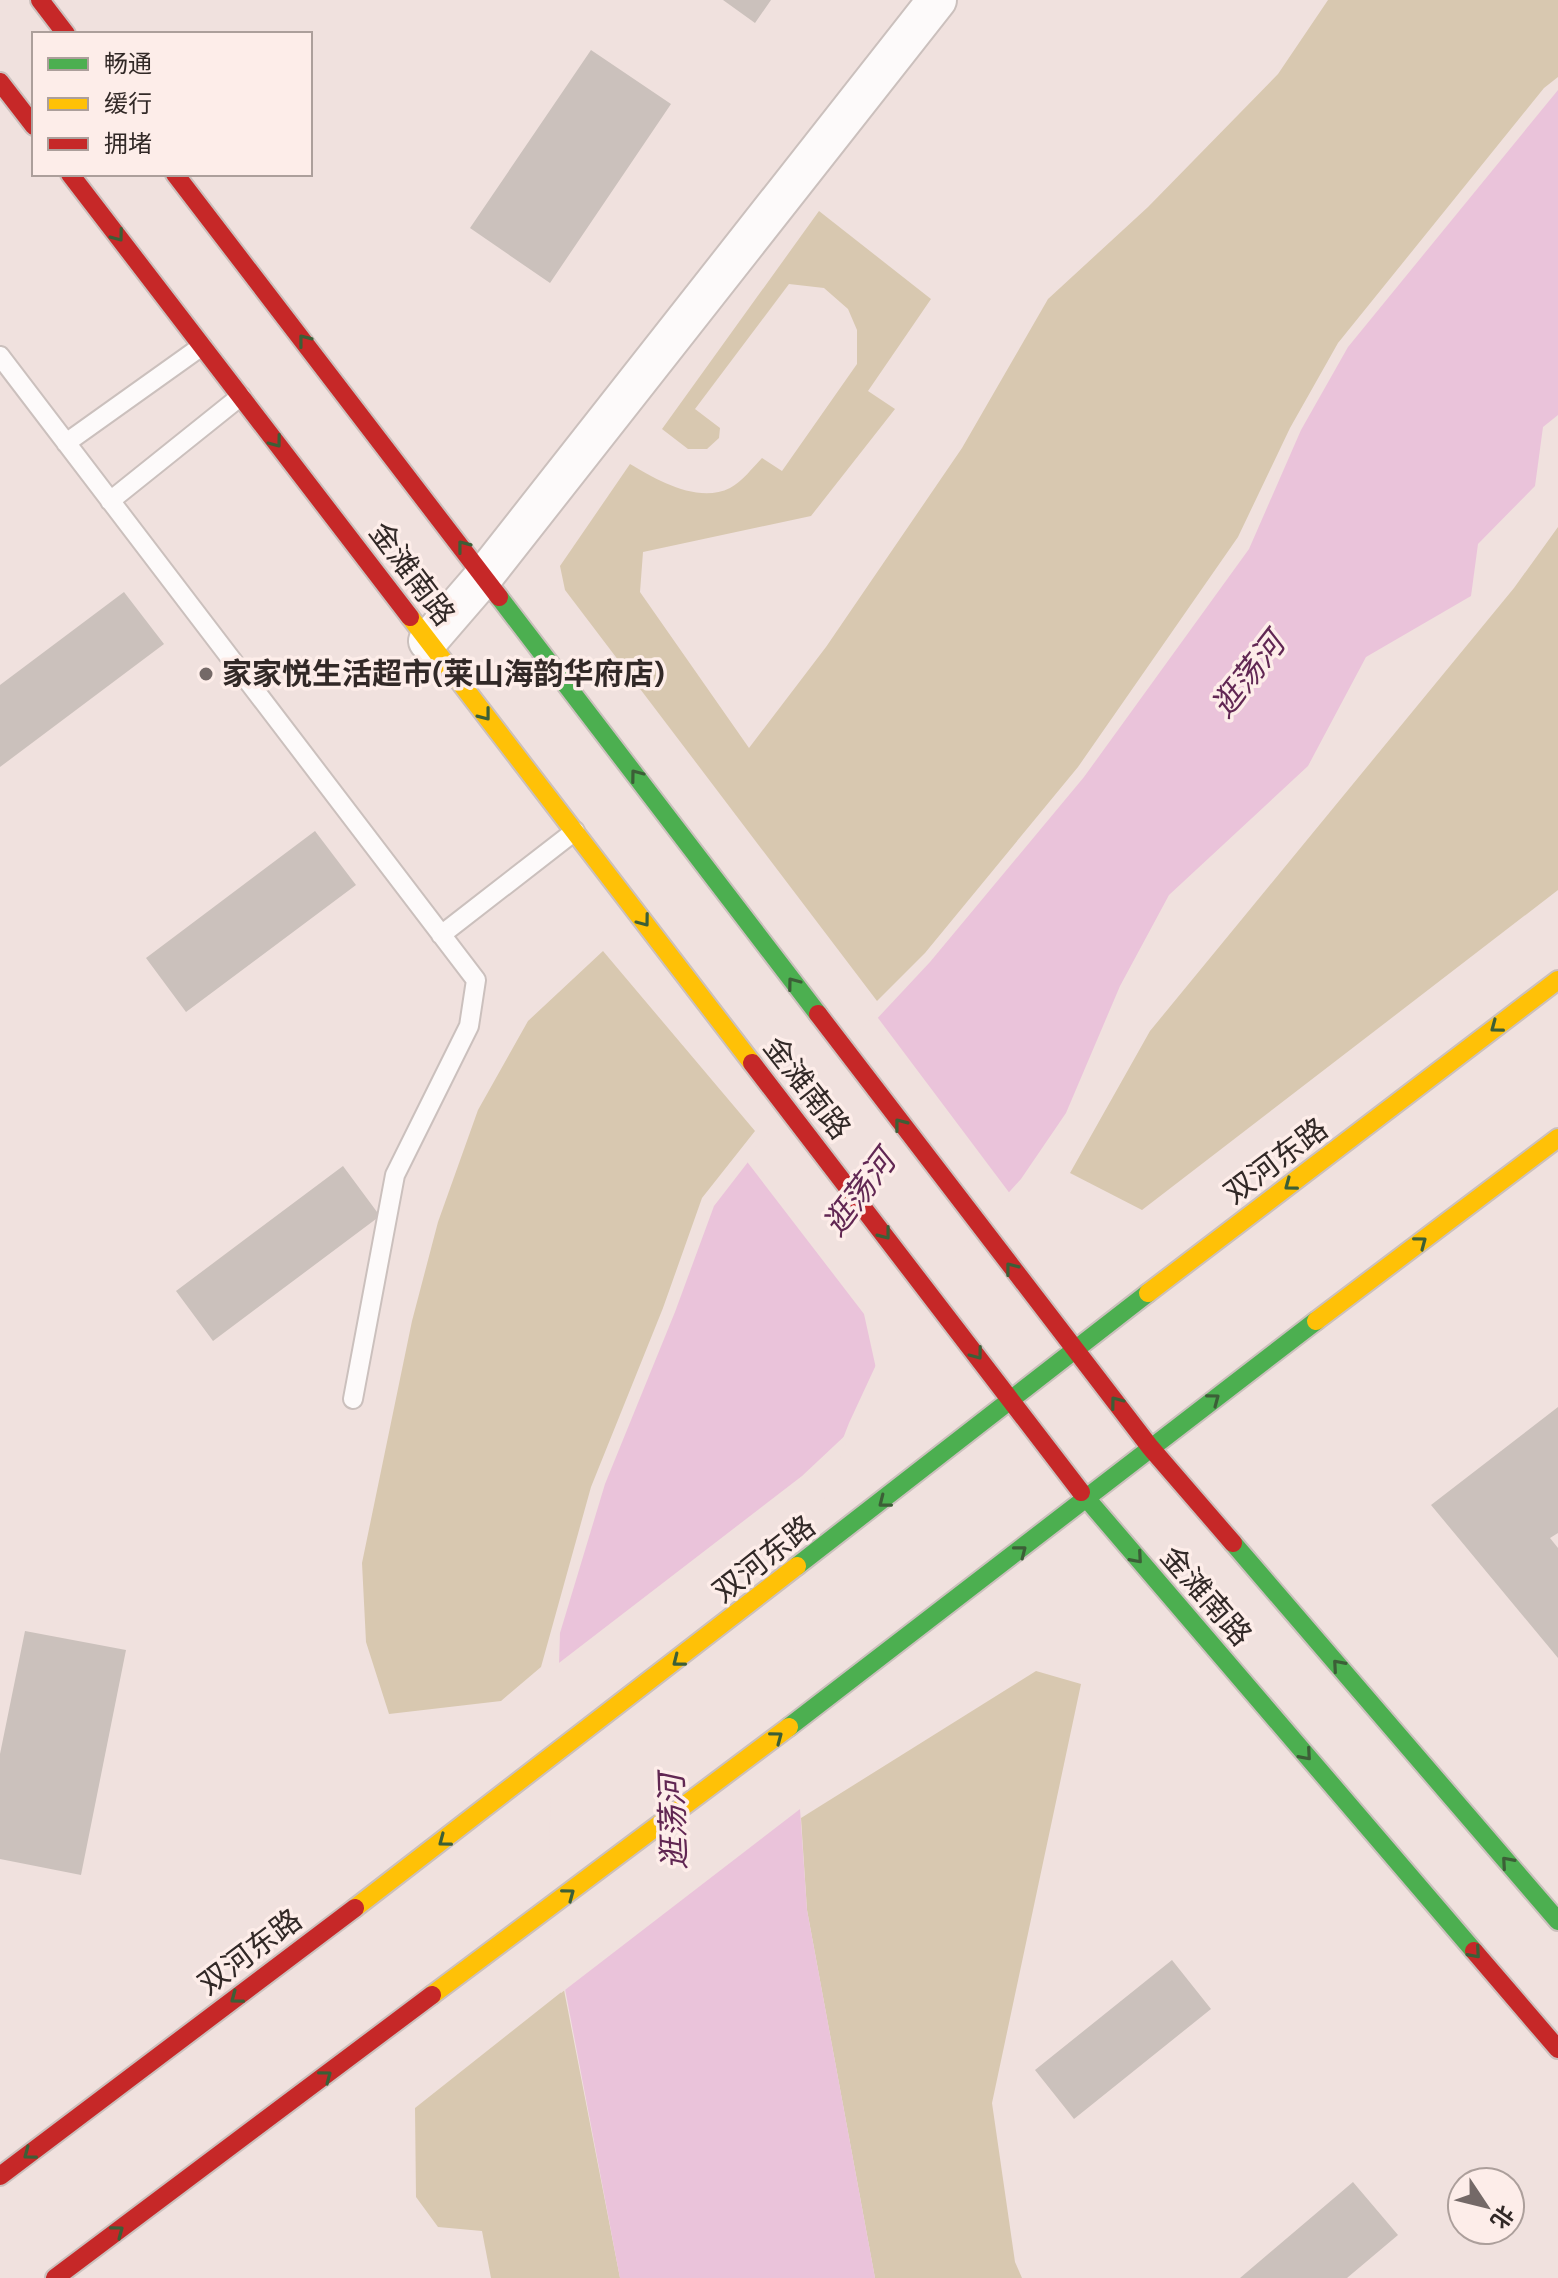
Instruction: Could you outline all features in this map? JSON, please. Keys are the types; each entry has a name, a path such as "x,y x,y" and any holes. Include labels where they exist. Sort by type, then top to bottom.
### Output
{"street":[{"path":"40,0 64,32"},
{"path":"428,641 485,575 937,0"},
{"path":"0,82 32,123"},
{"name":"金滩南路","path":"72,176 931,1292 1086,1499 1558,2049"},
{"name":"金滩南路","path":"177,176 1150,1447 1558,1921"},
{"name":"双河东路","path":"0,2176 506,1794 946,1454 1075,1349 1558,980"},
{"path":"55,2278 960,1599 1150,1447 1558,1138"}],"lane":[{"path":"66,443 202,346"},
{"path":"0,356 476,980 469,1026 395,1175 353,1399"},
{"path":"110,501 241,396"},
{"path":"441,935 575,831"}],"shaded area":[{"path":"1328,0 1558,0 1558,77 1544,88 1338,343 1290,428 1238,537 1078,767 925,953 877,1001 565,590 560,566 630,464 678,488 705,493 730,488 762,458 782,471 857,364 857,330 848,309 824,288 789,284 695,409 720,428 719,438 707,449 688,449 662,429 819,211 931,299 868,391 895,409 811,516 643,552 640,592 749,748 826,647 962,448 1048,299 1148,207 1278,74"},
{"path":"1558,527 1558,890 1142,1210 1070,1173 1150,1031 1514,588"},
{"path":"603,951 755,1131 702,1198 663,1308 591,1487 541,1667 501,1701 389,1714 366,1642 362,1563 412,1321 438,1222 478,1110 528,1021"},
{"path":"1036,1671 1081,1684 992,2103 1015,2262 1022,2278 875,2278 807,1910 801,1818"},
{"path":"564,1990 620,2278 491,2278 482,2231 438,2227 416,2197 415,2108"}],"water":[{"name":"逛荡河","path":"1558,90 1558,415 1543,427 1535,486 1478,544 1471,596 1366,657 1308,766 1169,895 1120,986 1066,1113 1021,1179 917,1294 888,1339 849,1423 803,1542 789,1649 807,1910 875,2278 620,2278 551,1915 560,1633 605,1484 714,1206 772,1131 930,962 1084,777 1249,549 1301,430 1348,347"}],"pier":[{"path":"875,1014 1011,1195 920,1296 877,1373 864,1314 745,1159"},
{"path":"851,1430 807,1543 793,1649 804,1806 561,1993 547,1915 555,1666 802,1476"}],"building":[{"path":"723,0 771,0 755,23"},
{"path":"591,50 671,104 550,283 470,228"},
{"path":"124,592 164,644 0,767 0,685"},
{"path":"315,831 356,885 186,1012 146,958"},
{"path":"343,1166 380,1216 213,1341 176,1291"},
{"path":"1558,1407 1558,1533 1550,1538 1558,1548 1558,1658 1431,1505"},
{"path":"25,1631 126,1650 81,1875 0,1859 0,1754"},
{"path":"1172,1960 1211,2009 1074,2119 1035,2070"},
{"path":"1353,2182 1398,2235 1347,2278 1240,2278"}],"traffic: fast":[{"path":"499,597 818,1014"},
{"path":"797,1566 1148,1293"},
{"path":"789,1727 1316,1321"},
{"path":"1081,1492 1474,1951"},
{"path":"1233,1543 1558,1921"}],"traffic: slow":[{"path":"410,617 752,1063"},
{"path":"1148,1293 1558,980"},
{"path":"1316,1321 1558,1138"},
{"path":"355,1908 797,1566"},
{"path":"432,1995 789,1727"}],"traffic: jam":[{"path":"40,0 64,32"},
{"path":"0,82 32,123"},
{"path":"72,176 410,617"},
{"path":"177,176 499,597"},
{"path":"818,1014 1150,1447 1233,1543"},
{"path":"752,1063 1081,1492"},
{"path":"0,2176 355,1908"},
{"path":"1474,1951 1558,2049"},
{"path":"55,2278 432,1995"}],"place":[{"name":"家家悦生活超市(莱山海韵华府店)","path":"206,674"}]}
